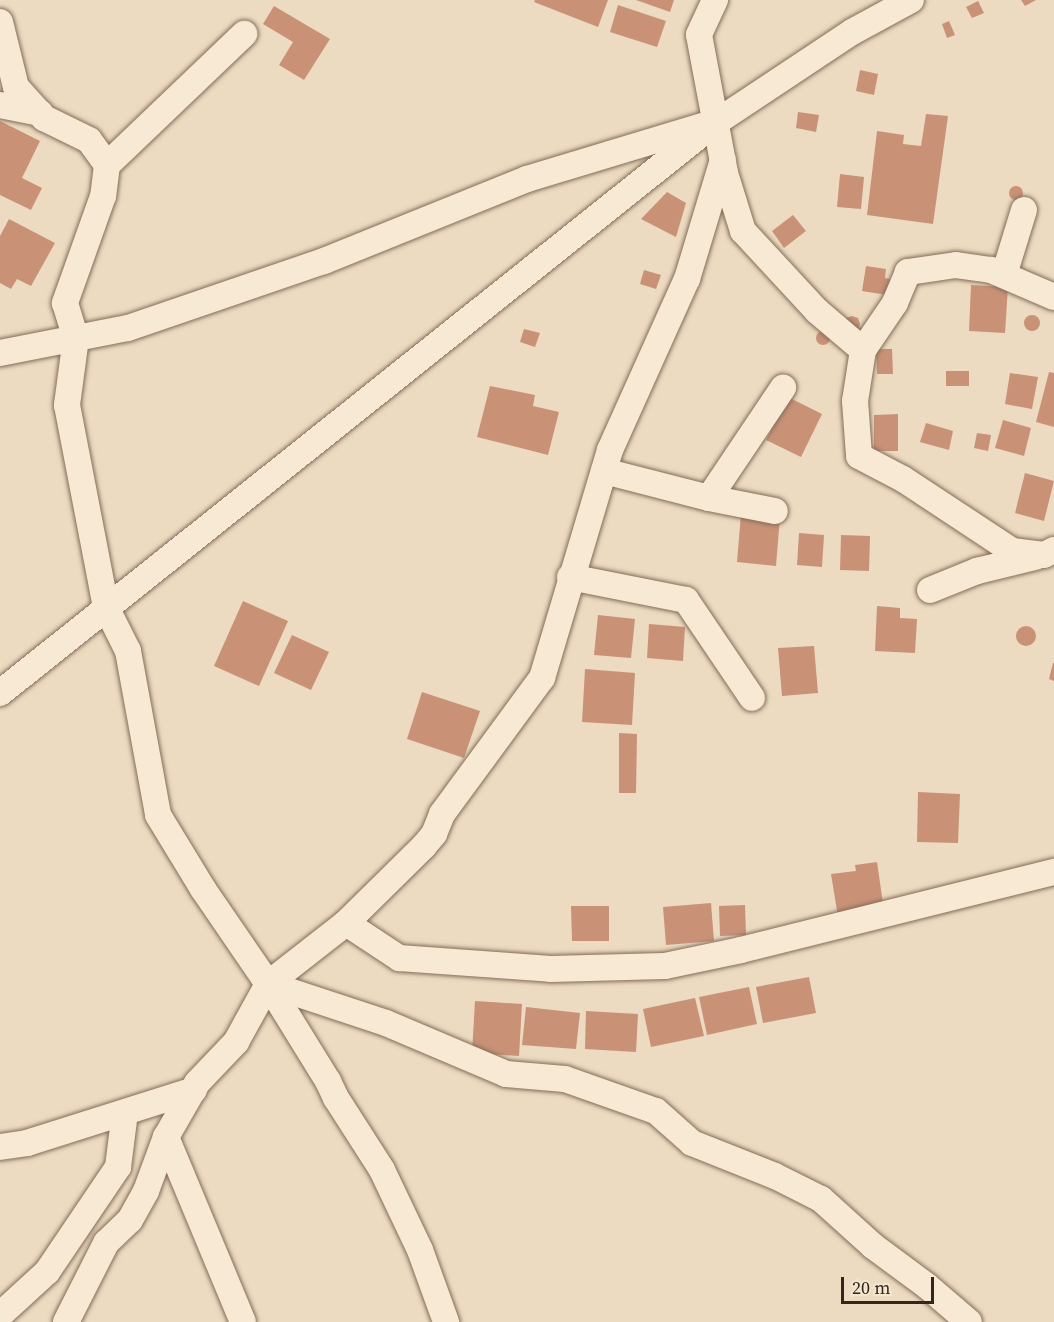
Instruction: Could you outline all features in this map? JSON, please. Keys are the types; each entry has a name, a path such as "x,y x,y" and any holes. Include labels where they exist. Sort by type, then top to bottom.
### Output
{"street":[{"path":"715,0 699,35 723,160 743,231 817,311 863,350"},
{"path":"0,693 715,123 852,32 911,0"},
{"path":"0,22 16,87 40,113"},
{"path":"244,34 107,165 103,196 65,303 76,338 67,405 106,607 128,651 158,815 203,889 268,984 382,1170 420,1250 446,1322"},
{"path":"0,105 40,113 89,140 107,165"},
{"path":"0,353 128,328 324,261 527,179 715,123"},
{"path":"73,1315 106,1243 130,1220 146,1191 165,1137 194,1090 236,1042 268,984 346,923 424,846 434,834 442,814 542,678 570,577 610,450 687,279 723,160"},
{"path":"1004,275 1024,210"},
{"path":"1049,553 1012,551 903,479 859,456 855,401 863,350 895,303 908,273 956,265 991,270 1054,297"},
{"path":"709,498 783,388"},
{"path":"604,471 709,498 775,511"},
{"path":"930,590 977,571 1049,553"},
{"path":"570,577 686,600 752,699"},
{"path":"346,923 399,957 551,969 665,966 741,950 1054,872"},
{"path":"268,984 386,1023 506,1074 565,1079 656,1111 692,1143 774,1176 821,1199 873,1246 927,1286 969,1322"},
{"path":"0,1147 27,1143 194,1090"},
{"path":"0,1315 47,1272 118,1167 125,1112"},
{"path":"165,1137 243,1322"}],"building":[{"path":"535,0 608,0 598,27 534,2"},
{"path":"636,0 674,0 670,12"},
{"path":"1021,0 1036,0 1025,6"},
{"path":"978,1 984,13 972,18 966,7"},
{"path":"618,5 666,21 657,47 610,32"},
{"path":"274,6 330,39 304,80 279,65 293,42 263,24"},
{"path":"949,21 955,35 947,38 942,24"},
{"path":"860,70 878,74 874,95 856,91"},
{"path":"798,112 819,115 816,132 796,128"},
{"path":"926,114 948,116 933,224 867,215 877,131 904,135 903,144 921,146"},
{"path":"0,121 40,141 22,178 42,188 31,210 0,195"},
{"path":"840,174 864,177 861,209 837,207"},
{"path":"1013,186 1019,186 1023,193 1019,200 1013,200 1009,196 1009,190"},
{"path":"667,192 686,203 676,237 641,219"},
{"path":"793,215 806,231 784,248 772,231"},
{"path":"9,219 55,243 31,286 17,279 11,289 0,283 0,236"},
{"path":"866,266 886,269 885,278 890,279 887,295 862,291"},
{"path":"644,270 661,275 656,289 640,284"},
{"path":"971,285 1008,287 1005,333 969,331"},
{"path":"1032,315 1040,323 1032,331 1024,323"},
{"path":"852,316 858,318 860,324 858,329 844,323 846,318"},
{"path":"524,329 540,333 535,347 520,342"},
{"path":"820,331 826,331 830,338 826,345 820,345 816,341 816,335"},
{"path":"876,349 892,349 893,374 877,374"},
{"path":"946,371 969,371 969,386 946,386"},
{"path":"1049,372 1054,373 1054,427 1036,422"},
{"path":"1010,373 1038,377 1032,409 1005,404"},
{"path":"490,386 535,395 533,406 559,412 548,455 477,437"},
{"path":"788,397 822,414 801,457 766,440"},
{"path":"898,414 898,451 874,451 874,415"},
{"path":"1003,420 1031,428 1024,456 995,448"},
{"path":"926,423 953,431 949,450 920,442"},
{"path":"977,433 991,435 988,451 974,448"},
{"path":"1025,473 1054,481 1044,521 1015,513"},
{"path":"741,514 780,517 776,566 737,562"},
{"path":"799,533 824,535 822,567 797,565"},
{"path":"841,535 870,536 869,571 840,570"},
{"path":"243,601 288,621 259,686 214,666"},
{"path":"877,606 900,608 900,618 917,619 915,653 875,651"},
{"path":"598,615 635,619 631,658 594,655"},
{"path":"649,624 685,627 683,661 647,658"},
{"path":"1026,626 1033,629 1036,636 1033,643 1026,646 1019,643 1016,636 1019,629"},
{"path":"292,635 329,652 311,690 274,673"},
{"path":"814,646 818,693 782,696 778,648"},
{"path":"1054,663 1054,681 1049,679"},
{"path":"585,669 635,673 632,725 582,722"},
{"path":"422,692 480,711 464,758 407,739"},
{"path":"619,733 637,734 636,793 619,793"},
{"path":"918,792 960,794 958,843 917,842"},
{"path":"877,862 884,910 838,917 831,874 856,871 855,865"},
{"path":"711,903 714,941 666,945 663,907"},
{"path":"745,905 746,935 720,936 719,906"},
{"path":"571,906 609,906 609,941 572,941"},
{"path":"809,977 816,1013 763,1023 756,987"},
{"path":"749,987 757,1024 707,1035 699,997"},
{"path":"695,998 704,1036 651,1047 643,1009"},
{"path":"475,1001 522,1004 519,1056 472,1053"},
{"path":"526,1007 580,1013 576,1049 522,1045"},
{"path":"586,1011 638,1014 636,1052 585,1049"}]}
